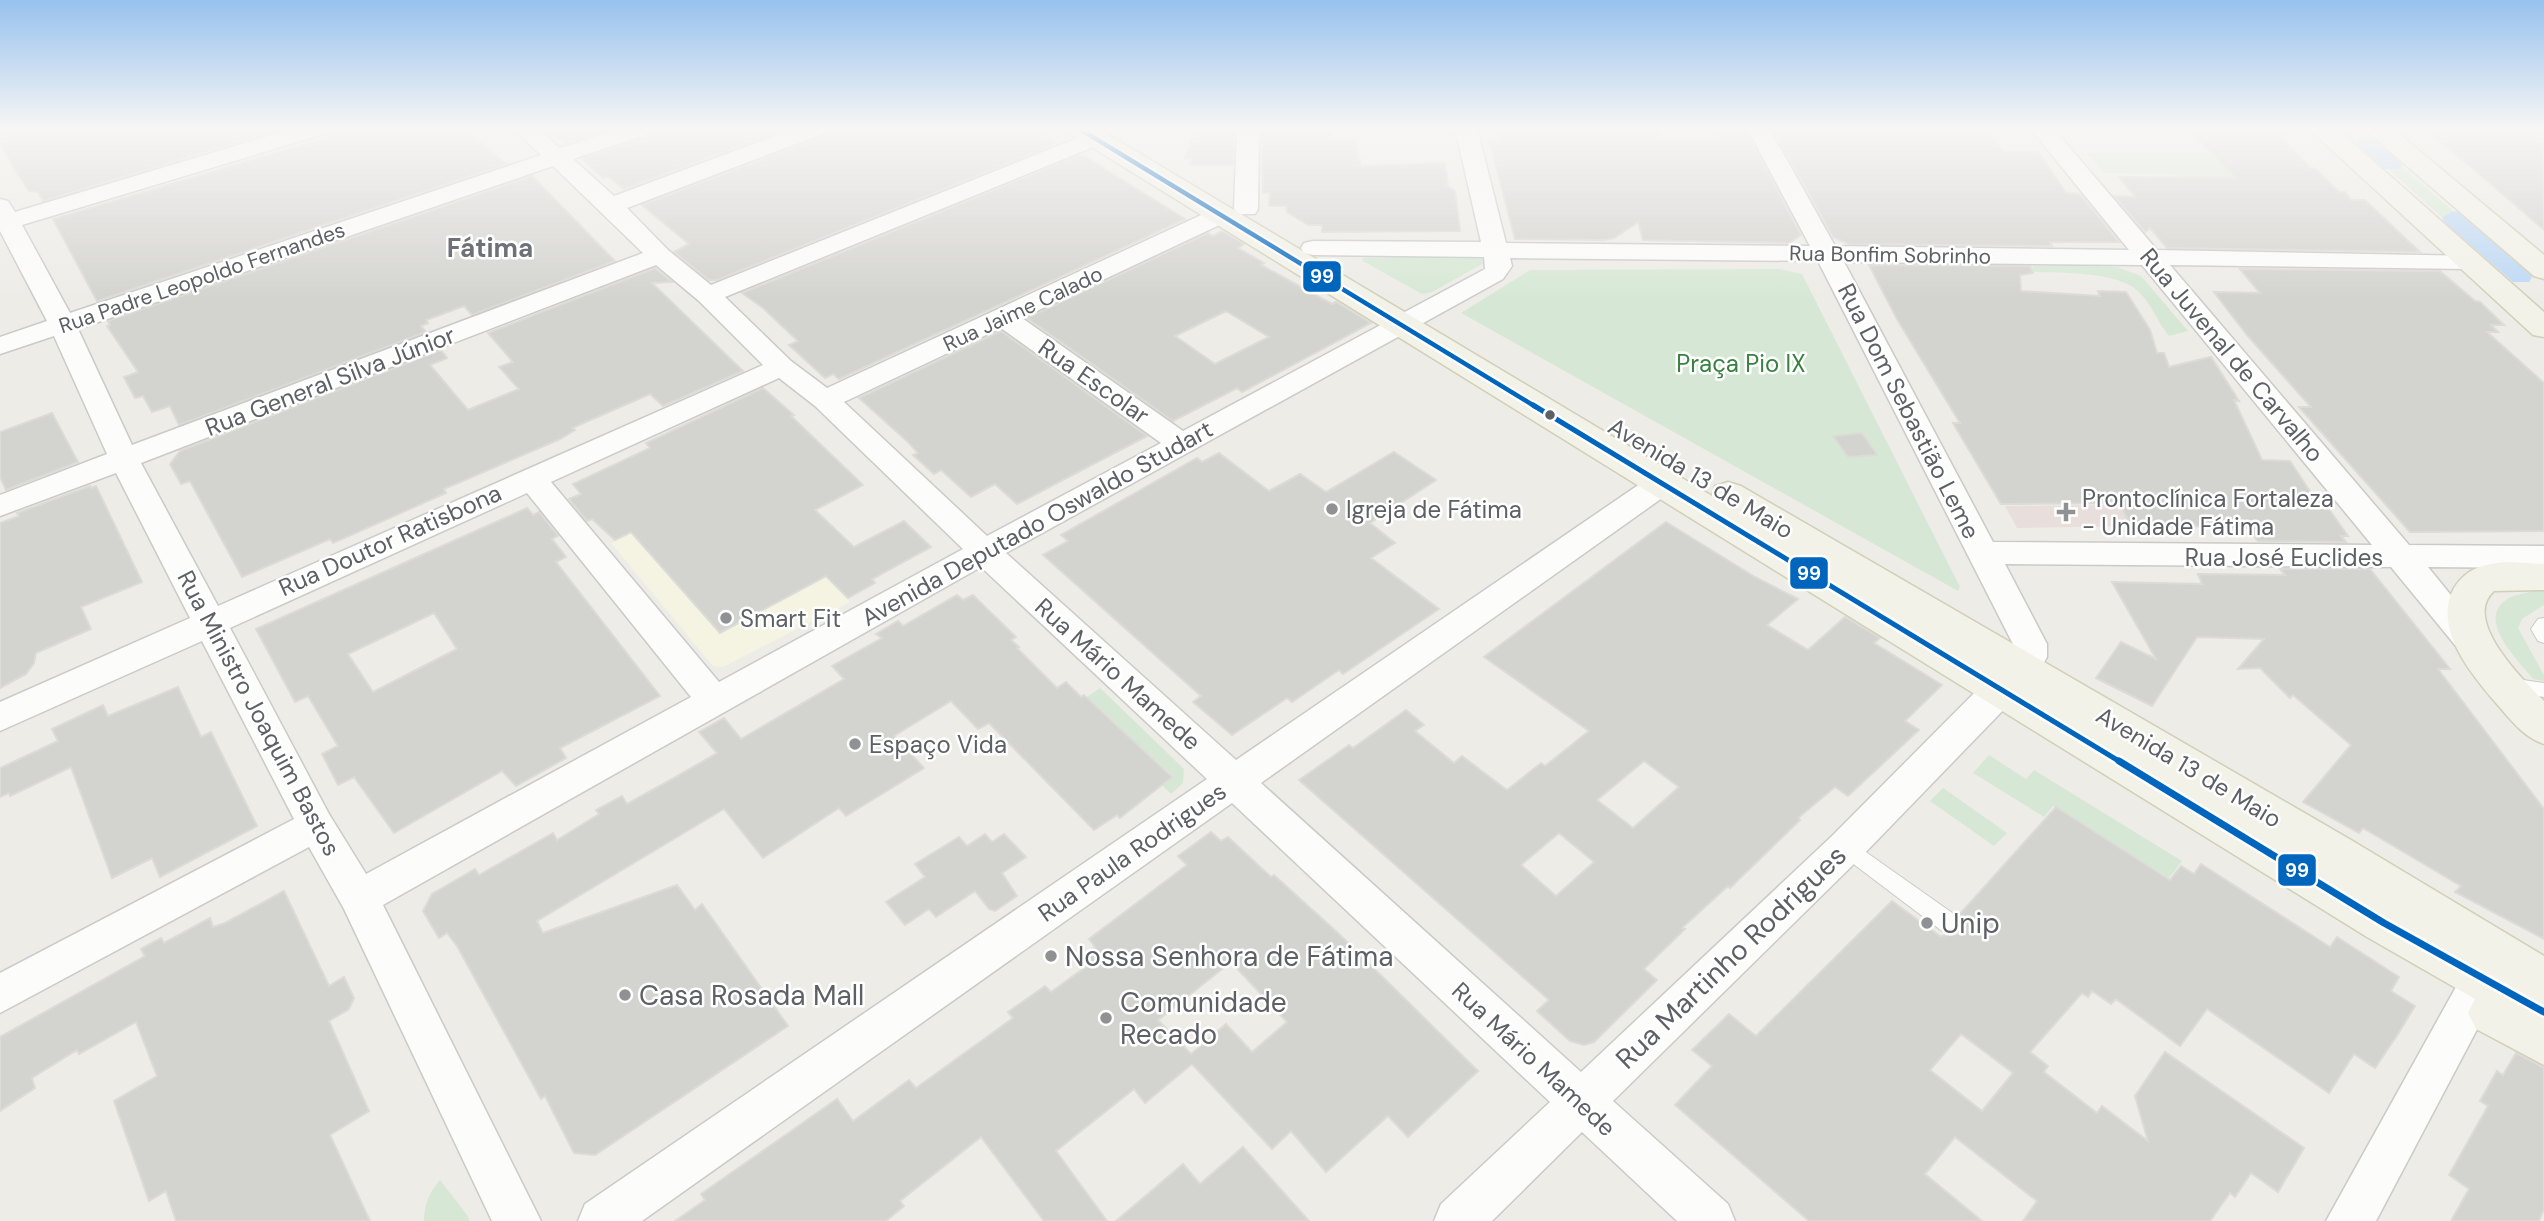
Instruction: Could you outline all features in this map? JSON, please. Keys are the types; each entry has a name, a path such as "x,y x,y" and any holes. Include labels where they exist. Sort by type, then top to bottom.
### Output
{"main road":[{"name":"Avenida 13 de Maio","path":"1187,185 2011,679 2384,923 2544,1012"},
{"path":"2384,185 2544,328"},
{"path":"2445,185 2541,265"},
{"name":"Avenida 13 de Maio","path":"1234,212 1313,248 1412,319 1661,484 2011,679 2335,853 2481,977 2544,981"},
{"path":"2544,577 2488,578 2475,585 2469,596 2465,622 2476,647 2525,687 2544,728"},
{"path":"2335,853 2393,873 2544,958"},
{"path":"2481,977 2544,1042"}],"street":[{"path":"3,217 117,185"},
{"name":"Rua Padre Leopoldo Fernandes","path":"0,346 475,185"},
{"name":"Rua Mário Mamede","path":"586,185 659,255 708,295 781,367 825,400 984,551 1711,1221"},
{"path":"611,206 667,185"},
{"path":"708,295 969,185"},
{"path":"1234,212 1239,185"},
{"path":"1480,185 1495,250"},
{"name":"Rua Dom Sebastião Leme","path":"1789,185 2030,644 2030,657 2011,679"},
{"name":"Rua Juvenal de Carvalho","path":"2089,185 2476,647"},
{"name":"Rua Jaime Calado","path":"825,400 1234,212"},
{"name":"Rua Ministro Joaquim Bastos","path":"3,217 62,325 124,459 316,825 359,898 517,1221"},
{"name":"Rua Bonfim Sobrinho","path":"1313,248 2468,261"},
{"name":"Avenida Deputado Oswaldo Studart","path":"359,898 984,551 1494,274 1499,266 1495,250"},
{"name":"Rua General Silva Júnior","path":"0,506 659,255"},
{"name":"Rua Escolar","path":"1005,318 1182,444"},
{"name":"Rua Doutor Ratisbona","path":"0,717 210,620 781,367"},
{"path":"531,477 714,700"},
{"name":"Rua Paula Rodrigues","path":"602,1221 1661,484"},
{"name":"Rua José Euclides","path":"1983,553 2544,557"},
{"name":"Rua Martinho Rodrigues","path":"1458,1221 1579,1101 1846,847 2011,679"},
{"path":"0,994 316,825"},
{"path":"2350,1221 2481,977"}],"lane":[{"path":"2544,624 2540,629 2544,636"},
{"path":"1846,847 1950,924"}],"shaded area":[{"path":"734,484 850,602 723,667 713,666 611,543"},
{"name":"Prontoclínica Fortaleza - Unidade Fátima","path":"2120,505 2132,526 2017,528 2005,506"}],"green space":[{"path":"2185,185 2241,185 2249,194 2199,199"},
{"path":"2406,185 2423,185 2461,218 2443,218"},
{"path":"1473,255 1484,258 1484,263 1432,292 1422,294 1362,258"},
{"path":"2033,266 2117,267 2141,276 2188,331 2169,336 2143,296 2129,284 2088,274 2032,272"},
{"name":"Praça Pio IX","path":"1779,269 1802,274 1960,587 1958,591 1461,313 1530,270"},
{"path":"2544,590 2544,605 2522,619 2518,628 2544,675 2544,681 2533,679 2510,652 2503,641 2496,619 2498,609 2506,600"},
{"path":"1100,688 1184,769 1183,783 1171,794 1162,785 1173,776 1140,746 1112,764 1094,747 1118,725 1087,697"},
{"path":"1989,755 2026,779 2034,770 2182,861 2169,878 2053,806 2044,817 1973,773"},
{"path":"1943,788 2007,833 1994,846 1930,801"},
{"path":"440,1180 470,1221 424,1221 428,1199"}],"building":[{"path":"25,185 96,185 43,201 38,192 29,191"},
{"path":"167,185 443,185 97,301 53,219"},
{"path":"506,185 541,185 615,261 472,315 464,306 426,320 428,323 421,326 426,332 179,425 170,406 152,412 143,396 135,398 124,377 138,372 107,326 110,325 108,321"},
{"path":"619,185 635,185 624,189"},
{"path":"695,185 954,185 717,280 709,280 674,252 689,244 642,205"},
{"path":"1006,185 1130,185 1185,219 839,379 833,374 825,378 789,345 798,341 763,308 742,293"},
{"path":"1263,185 1448,185 1455,191 1460,231 1322,232 1322,225 1308,225 1287,212 1286,206 1269,206 1270,193 1263,193"},
{"path":"1501,185 1775,185 1801,235 1789,243 1643,240 1638,222 1614,238 1605,240 1515,239"},
{"path":"1804,185 2061,185 2066,193 2080,194 2119,242 2050,242 2052,246 1849,244 1833,237"},
{"path":"2125,185 2332,185 2339,192 2345,192 2351,200 2365,200 2420,252 2167,248 2150,228 2145,232 2114,196 2135,197"},
{"path":"2492,185 2544,185 2544,230"},
{"path":"1222,231 1244,244 1238,248 1264,263 1261,265 1332,304 1336,302 1371,323 1242,392 1237,388 1173,421 1027,318 1208,233 1213,236","holes":["1226,311 1269,337 1215,364 1175,336"]},
{"path":"1869,265 2030,266 2033,273 2020,275 2021,291 2100,296 2098,291 2126,292 2150,330 2157,353 2164,353 2169,367 2211,357 2239,401 2234,400 2262,460 2290,461 2315,499 2326,505 2348,536 2341,536 2346,542 2258,541 2247,528 2130,524 2119,503 2001,504 1953,423 1960,423 1897,319"},
{"path":"655,268 672,282 652,283 743,371 663,406 650,394 572,428 575,430 560,439 444,489 446,493 333,543 330,539 242,577 190,481 181,484 170,464 180,451 441,350 447,358 430,365 468,410 519,389 499,367 513,362 488,333"},
{"path":"2240,269 2440,271 2475,301 2480,302 2504,325 2491,325 2498,332 2487,332 2544,383 2544,531 2410,532 2299,407 2311,407 2247,335 2214,292 2260,293"},
{"path":"1001,331 1147,436 1017,504 995,484 971,497 941,470 934,474 913,455 918,453 908,442 859,398"},
{"path":"763,388 794,415 791,416 863,485 815,510 854,547 904,521 931,547 872,579 875,583 848,598 826,576 720,633 631,532 615,540 592,519 587,521 569,499 581,494 573,484 650,448 646,443"},
{"path":"52,413 78,462 6,490 0,477 0,432"},
{"path":"1862,433 1877,455 1848,457 1833,436"},
{"path":"1394,452 1436,480 1370,523 1395,543 1371,558 1439,609 1343,674 1339,670 1292,702 1287,698 1232,735 1193,702 1201,696 1043,555 1068,541 1061,535 1197,458 1202,462 1219,453 1269,491 1300,474 1326,492"},
{"path":"96,486 142,582 81,607 91,629 36,653 34,663 26,674 0,688 0,523 19,516 17,513"},
{"path":"527,508 533,515 539,512 558,536 552,539 566,557 556,562 660,696 560,748 566,758 516,786 502,771 394,833 354,777 338,785 322,754 338,746 308,696 295,702 256,629","holes":["434,613 457,649 373,692 348,654"]},
{"path":"1666,522 1755,577 1798,599 1767,625 1808,650 1845,617 1880,638 1874,643 1942,685 1905,721 1919,730 1848,796 1835,787 1798,818 1800,820 1730,888 1728,886 1682,928 1685,929 1644,969 1657,980 1594,1042 1584,1045 1570,1041 1537,1011 1549,1000 1299,780 1349,745 1353,748 1406,710 1424,725 1415,731 1454,763 1462,756 1507,790 1541,763 1545,766 1589,731 1484,657","holes":["1644,761 1679,787 1633,828 1597,800","1559,833 1594,862 1556,896 1521,865"]},
{"path":"2280,569 2370,569 2450,669 2438,669 2544,809 2544,939 2455,892 2461,886 2363,828 2359,833 2303,802 2351,745 2293,695 2290,698 2260,668 2238,669 2264,639 2197,637 2152,706 2096,678 2121,642 2156,659 2112,582 2202,584 2198,574 2285,575"},
{"path":"957,595 963,600 973,595 1016,637 1011,640 1019,647 1017,648 1057,688 1066,682 1081,697 1084,695 1172,777 1120,818 1117,815 1094,830 989,723 978,729 951,701 894,736 924,768 846,816 839,808 763,858 724,809 537,921 543,933 677,885 695,910 702,904 788,1026 595,1155 574,1153 545,1096 541,1099 457,946 447,933 439,938 423,911 432,894 475,869 479,875 553,833 557,840 599,814 596,810 622,796 627,804 674,778 717,753 699,732 724,718 741,739 844,679 832,666 882,638 876,634 898,621 903,626"},
{"path":"178,687 201,737 211,732 257,826 160,877 152,858 112,878 71,767 10,796 9,793 0,797 0,768 58,741 52,729 103,705 108,716"},
{"path":"2056,807 2170,880 2181,866 2194,874 2201,864 2330,947 2337,937 2399,977 2391,991 2415,1006 2375,1068 2354,1054 2329,1093 2207,1009 2180,1046 2116,999 2111,1004 2092,991 2088,997 2082,993 2030,1052 2048,1066 2044,1072 2097,1113 2102,1106 2148,1141 2135,1096 2165,1052 2304,1148 2278,1192 2251,1173 2235,1197 2230,1193 2210,1221 2023,1221 2037,1201 1955,1137 1925,1174 1982,1221 1809,1221 1675,1105 1712,1066 1692,1050 1729,1014 1756,1036 1892,901 1940,936 1959,934 1963,925 1959,915","holes":["1961,1034 2013,1073 1982,1111 1930,1070"]},
{"path":"1211,832 1221,841 1228,837 1338,933 1478,1071 1408,1137 1388,1116 1326,1172 1291,1131 1272,1149 1192,1064 1145,1103 1134,1089 1056,1151 1107,1221 1044,1221 981,1137 900,1201 904,1206 886,1221 675,1221 705,1200 701,1194 837,1099 853,1121 909,1080 916,1088 1013,1018 1008,1012 1045,986 1051,992 1091,963 1084,955 1095,947 1089,939 1187,865 1178,856","holes":["1231,962 1287,1022 1252,1052 1226,1024 1191,1054 1158,1020"]},
{"path":"985,834 992,842 1004,834 1026,857 1002,873 1017,896 995,911 989,909 975,891 936,917 929,909 905,925 886,902 925,877 915,864 959,837 967,846"},
{"path":"284,891 329,986 344,977 354,998 349,1009 329,1021 369,1111 330,1135 370,1221 176,1221 166,1191 149,1201 114,1101 157,1076 136,1022 79,1054 77,1050 32,1078 35,1088 0,1111 0,1037 145,956 141,949 161,938 164,943 210,918 213,927 225,923"},
{"path":"2516,1053 2544,1068 2544,1209 2539,1221 2451,1221 2469,1189 2449,1175 2488,1106 2480,1101 2497,1071 2503,1075"},
{"path":"1243,1147 1309,1221 1116,1221 1183,1164 1200,1184"}],"waterway":[{"path":"2453,218 2521,277"}],"transit line":[{"name":"99","path":"1172,185 2384,923 2544,1012"}],"place":[{"name":"Igreja de Fátima","path":"1332,509"},
{"name":"Prontoclínica Fortaleza - Unidade Fátima","path":"2066,512"},
{"name":"Smart Fit","path":"726,618"},
{"name":"Espaço Vida","path":"855,744"},
{"name":"Unip","path":"1927,923"},
{"name":"Nossa Senhora de Fátima","path":"1051,956"},
{"name":"Casa Rosada Mall","path":"625,995"},
{"name":"Comunidade Recado","path":"1106,1018"}],"district":[{"name":"Fátima","path":"490,248"}]}
